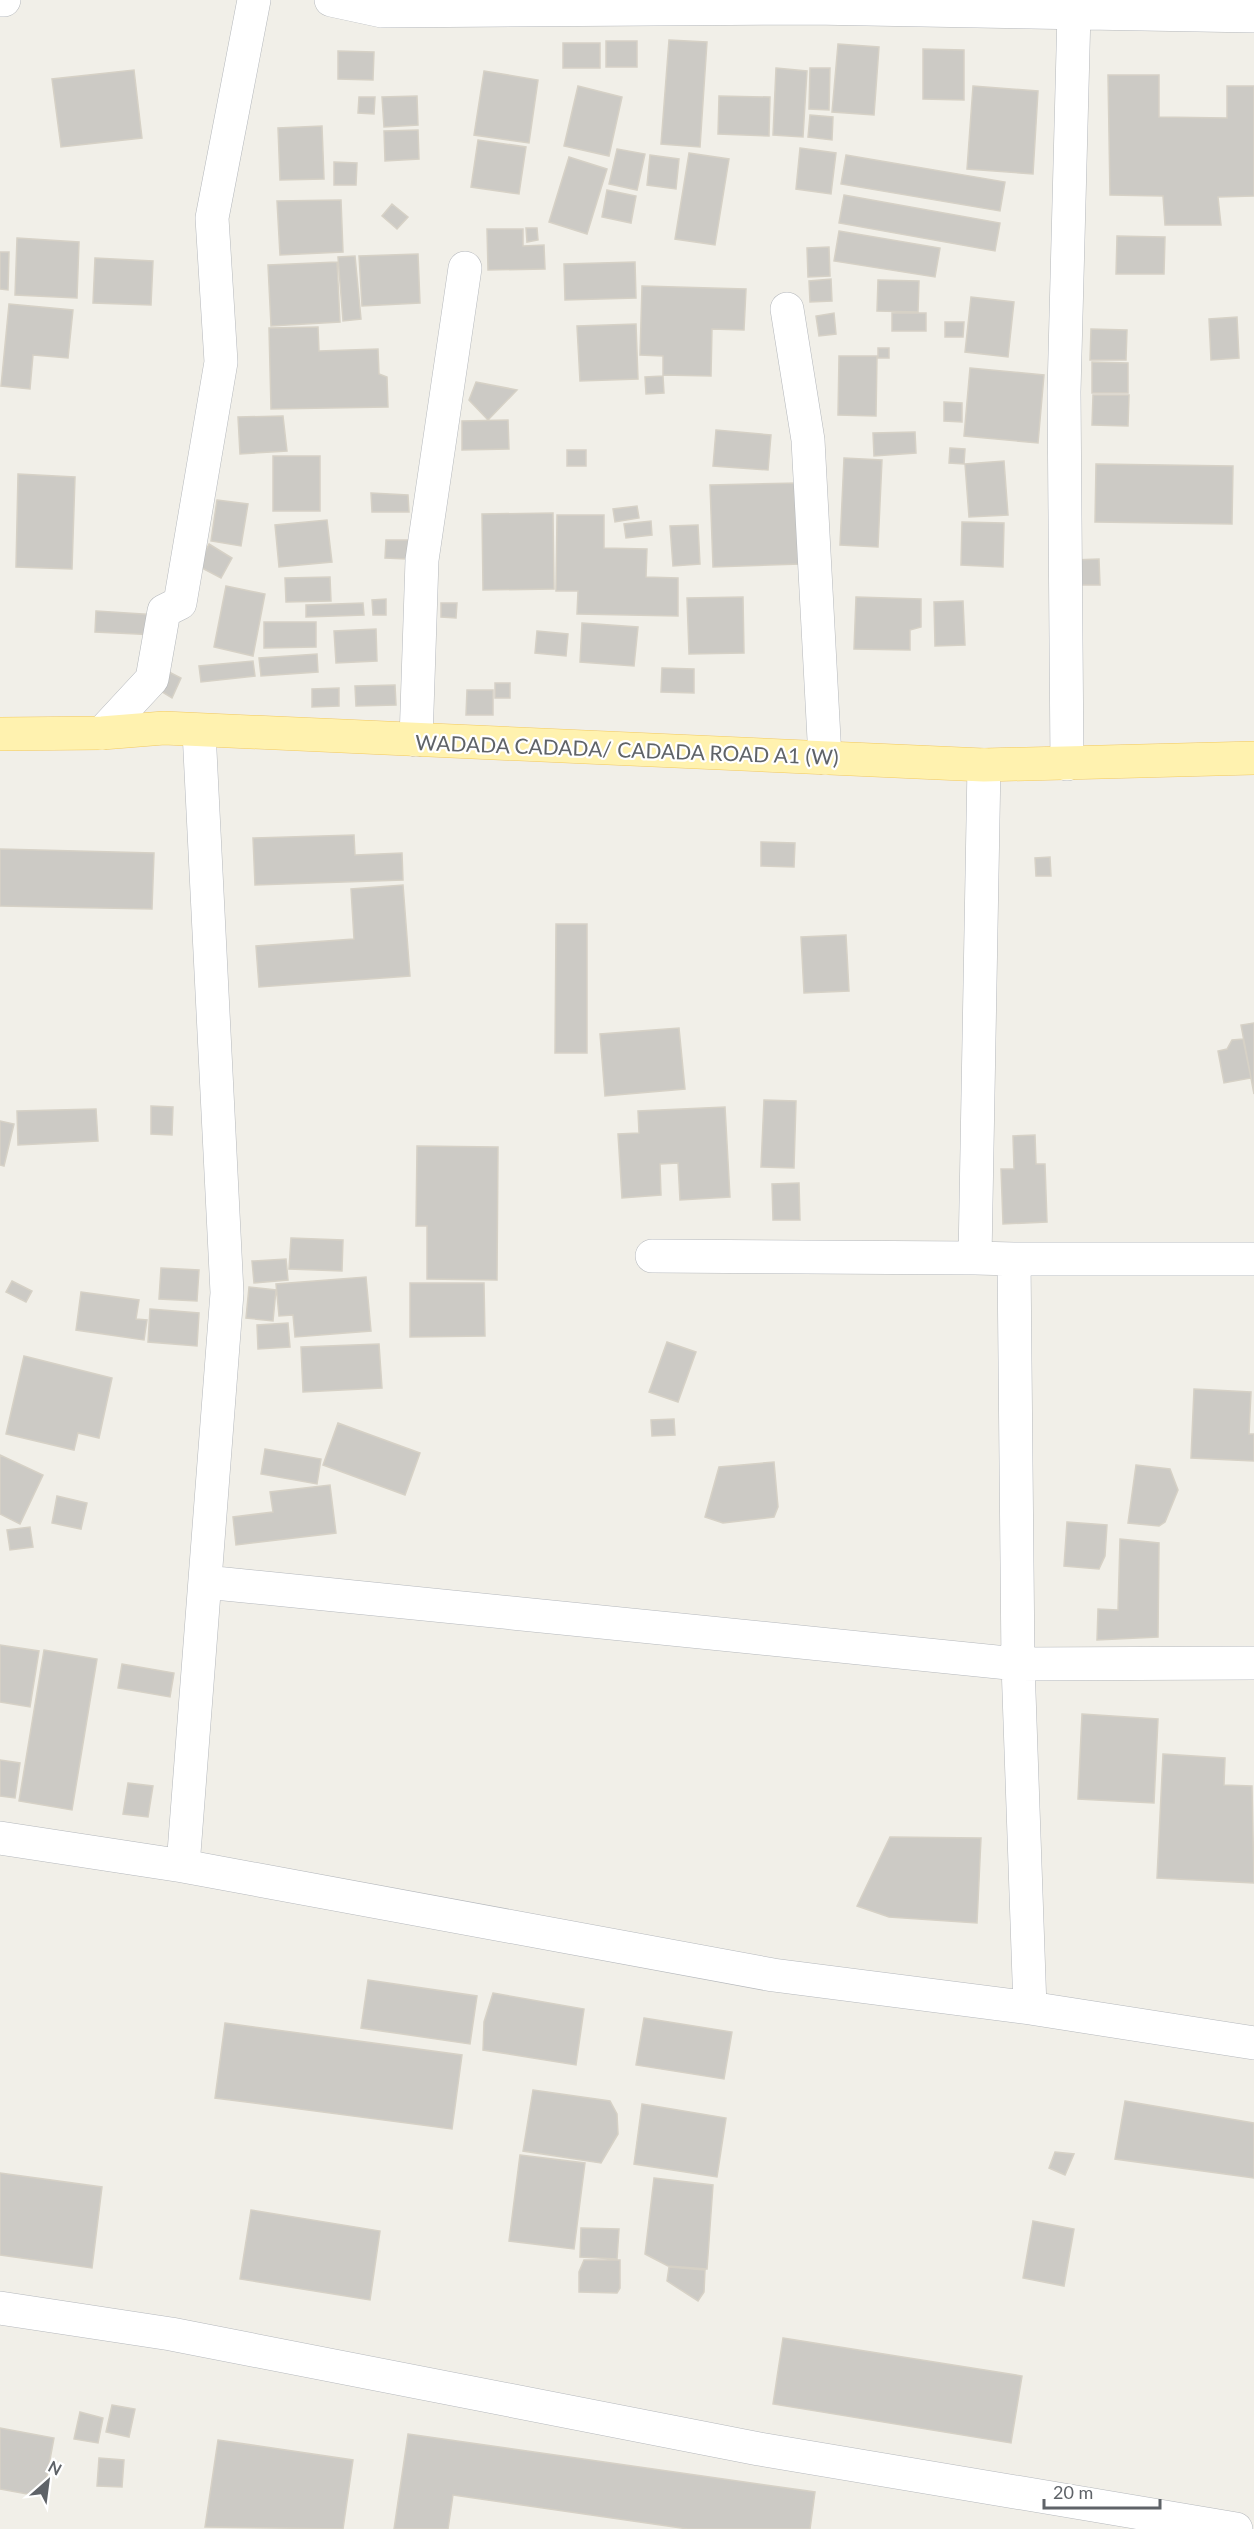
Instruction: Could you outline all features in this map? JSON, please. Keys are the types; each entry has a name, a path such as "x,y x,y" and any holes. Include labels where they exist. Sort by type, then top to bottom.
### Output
{"main road":[{"name":"WADADA CADADA/ CADADA ROAD A1 (W)","path":"0,734 102,733 164,728 984,765 1254,758"}],"street":[{"path":"102,733 152,679 164,611 180,603 220,362 212,218 254,0"},
{"path":"332,0 382,11 1027,5 1074,12 1254,16"},
{"path":"1067,764 1064,393 1074,12"},
{"path":"416,740 422,561 465,268"},
{"path":"788,309 808,440 825,758"},
{"path":"183,1866 227,1293 199,731"},
{"path":"975,1258 984,765"},
{"path":"651,1256 1254,1258"},
{"path":"1014,1259 1018,1664 1030,2008"},
{"path":"205,1582 1018,1664 1254,1663"},
{"path":"0,1838 183,1866 773,1975 1030,2008 1254,2043"},
{"path":"0,2308 171,2334 759,2449 1236,2529"}],"building":[{"path":"669,40 707,42 700,147 661,144"},
{"path":"606,41 637,41 637,67 606,67"},
{"path":"563,43 600,43 600,68 563,68"},
{"path":"838,44 879,47 874,115 832,112"},
{"path":"923,49 964,50 964,100 923,99"},
{"path":"338,51 374,52 373,80 338,79"},
{"path":"776,68 807,71 803,137 773,135"},
{"path":"810,68 830,68 829,110 809,109"},
{"path":"134,70 142,138 61,147 52,79"},
{"path":"484,71 538,80 529,143 474,135"},
{"path":"1108,75 1159,75 1159,117 1227,118 1227,86 1254,86 1254,196 1218,197 1221,225 1165,225 1163,196 1110,195"},
{"path":"578,86 622,97 609,156 564,146"},
{"path":"973,86 1038,91 1033,174 967,169"},
{"path":"417,96 418,125 384,127 382,97"},
{"path":"719,96 770,97 769,136 718,134"},
{"path":"359,97 375,97 374,114 358,113"},
{"path":"810,115 833,117 832,140 808,137"},
{"path":"322,126 324,179 280,180 278,128"},
{"path":"418,130 419,159 385,161 384,131"},
{"path":"478,140 526,147 519,194 471,187"},
{"path":"800,148 836,153 831,194 796,189"},
{"path":"617,149 645,154 637,190 609,184"},
{"path":"689,153 729,159 715,245 675,239"},
{"path":"650,155 679,159 676,189 647,185"},
{"path":"846,155 1005,182 1000,211 841,184"},
{"path":"569,157 607,169 587,234 549,222"},
{"path":"334,162 357,163 356,185 334,185"},
{"path":"607,190 636,196 631,223 602,217"},
{"path":"844,195 1000,223 995,251 839,223"},
{"path":"341,200 343,252 280,255 277,201"},
{"path":"392,204 408,217 397,229 382,216"},
{"path":"526,228 537,228 538,240 527,242"},
{"path":"487,229 523,229 523,246 544,245 545,269 488,270"},
{"path":"839,231 940,248 935,277 834,261"},
{"path":"1117,236 1165,237 1164,274 1116,274"},
{"path":"17,238 79,242 77,298 15,295"},
{"path":"829,247 830,276 808,277 807,248"},
{"path":"0,252 9,252 8,290 0,289"},
{"path":"418,254 420,303 362,306 359,256"},
{"path":"355,256 361,319 343,321 338,257"},
{"path":"95,258 153,261 151,305 93,303"},
{"path":"337,262 340,322 271,326 268,265"},
{"path":"635,262 636,298 565,300 564,264"},
{"path":"831,279 832,301 810,302 809,281"},
{"path":"878,280 919,281 918,312 877,311"},
{"path":"642,286 746,289 744,330 712,329 711,376 663,375 663,356 640,355"},
{"path":"971,297 1014,302 1008,357 965,352"},
{"path":"9,304 73,310 68,358 33,355 30,389 1,386"},
{"path":"834,313 836,334 819,336 816,316"},
{"path":"892,313 926,313 926,331 892,331"},
{"path":"1237,317 1239,358 1211,360 1209,319"},
{"path":"945,322 964,322 963,337 945,337"},
{"path":"636,324 638,379 580,381 577,326"},
{"path":"318,327 319,351 378,349 379,374 387,377 388,407 271,409 269,328"},
{"path":"1091,329 1127,330 1126,360 1090,360"},
{"path":"878,348 889,348 889,358 878,358"},
{"path":"839,356 877,356 876,416 838,415"},
{"path":"1092,362 1128,363 1128,393 1092,393"},
{"path":"970,368 1044,375 1038,443 964,436"},
{"path":"663,376 664,393 646,394 645,377"},
{"path":"476,382 517,390 488,420 469,400"},
{"path":"1093,395 1129,395 1128,426 1092,425"},
{"path":"944,402 962,403 962,422 944,421"},
{"path":"283,416 287,451 240,454 238,417"},
{"path":"508,420 509,449 462,450 462,421"},
{"path":"716,430 771,435 768,470 713,466"},
{"path":"915,432 916,453 874,456 873,433"},
{"path":"950,448 965,449 964,464 949,463"},
{"path":"567,450 586,450 586,466 567,466"},
{"path":"273,456 320,456 320,511 273,511"},
{"path":"844,458 882,460 878,547 840,545"},
{"path":"1004,461 1008,515 969,517 965,464"},
{"path":"1096,464 1233,466 1232,524 1095,522"},
{"path":"18,474 75,477 72,569 16,567"},
{"path":"798,483 800,564 713,567 710,485"},
{"path":"371,493 408,495 409,512 372,512"},
{"path":"217,500 248,504 241,546 211,541"},
{"path":"637,506 639,518 615,522 613,509"},
{"path":"553,513 554,589 483,590 482,514"},
{"path":"557,515 604,515 604,548 647,549 646,577 678,578 678,616 577,614 578,591 556,591"},
{"path":"327,520 332,562 279,567 275,525"},
{"path":"651,521 652,535 626,538 624,524"},
{"path":"962,522 1004,523 1003,567 961,565"},
{"path":"698,525 700,564 673,566 670,526"},
{"path":"386,540 408,540 407,559 385,558"},
{"path":"209,544 232,558 221,578 198,566"},
{"path":"1099,559 1100,585 1073,585 1072,560"},
{"path":"330,577 331,601 286,602 285,578"},
{"path":"226,586 265,594 253,656 214,647"},
{"path":"743,597 744,653 689,654 687,598"},
{"path":"856,597 921,599 921,627 910,630 910,650 854,649"},
{"path":"386,599 386,615 373,615 372,600"},
{"path":"963,601 965,645 935,646 934,602"},
{"path":"363,603 364,615 306,617 306,605"},
{"path":"441,603 457,603 456,618 441,617"},
{"path":"96,611 158,615 157,635 95,632"},
{"path":"264,622 316,622 316,647 264,648"},
{"path":"582,623 638,627 634,666 580,662"},
{"path":"376,629 377,661 336,663 334,631"},
{"path":"537,631 568,634 566,656 535,653"},
{"path":"317,654 318,672 261,676 259,658"},
{"path":"253,661 255,676 201,682 199,666"},
{"path":"662,668 694,669 694,693 661,692"},
{"path":"169,672 181,678 172,698 159,690"},
{"path":"495,683 510,683 510,698 495,698"},
{"path":"395,685 396,705 356,706 355,686"},
{"path":"339,688 339,706 312,707 312,689"},
{"path":"467,690 493,690 493,715 466,715"},
{"path":"354,835 355,855 402,853 403,880 255,885 253,838"},
{"path":"761,842 795,843 794,867 761,866"},
{"path":"0,849 154,853 152,909 0,906"},
{"path":"1050,857 1051,876 1036,876 1035,858"},
{"path":"403,885 410,976 259,987 256,946 354,939 351,889"},
{"path":"556,924 587,924 587,1053 555,1053"},
{"path":"846,935 849,991 804,993 801,937"},
{"path":"1254,1023 1254,1094 1241,1025"},
{"path":"679,1028 685,1089 605,1096 600,1034"},
{"path":"1243,1039 1251,1078 1224,1083 1218,1051 1227,1049 1232,1040"},
{"path":"764,1100 796,1101 794,1168 761,1167"},
{"path":"151,1106 173,1107 172,1135 151,1134"},
{"path":"725,1107 730,1197 680,1200 678,1163 660,1164 661,1195 622,1198 618,1134 639,1133 638,1111"},
{"path":"96,1109 98,1141 18,1145 17,1111"},
{"path":"0,1121 14,1124 4,1166 0,1165"},
{"path":"1035,1135 1036,1164 1045,1164 1047,1222 1003,1224 1001,1169 1014,1169 1013,1136"},
{"path":"417,1146 498,1147 497,1280 427,1279 427,1226 416,1226"},
{"path":"799,1183 800,1220 773,1220 772,1184"},
{"path":"291,1238 343,1240 342,1271 289,1269"},
{"path":"286,1259 288,1280 254,1283 252,1261"},
{"path":"161,1268 199,1270 197,1301 159,1299"},
{"path":"366,1277 371,1331 295,1337 293,1315 279,1316 276,1284"},
{"path":"12,1281 32,1291 26,1302 6,1292"},
{"path":"410,1283 484,1283 485,1336 410,1337"},
{"path":"249,1287 276,1290 273,1321 246,1318"},
{"path":"81,1292 139,1300 136,1319 147,1320 144,1340 76,1330"},
{"path":"150,1309 199,1313 197,1346 148,1342"},
{"path":"288,1323 290,1347 258,1349 257,1325"},
{"path":"667,1342 696,1352 678,1402 649,1392"},
{"path":"379,1344 382,1388 303,1392 301,1347"},
{"path":"24,1356 112,1378 99,1438 78,1433 74,1450 6,1434"},
{"path":"1194,1389 1251,1392 1249,1434 1254,1434 1254,1461 1191,1458"},
{"path":"674,1419 675,1435 652,1436 651,1420"},
{"path":"338,1423 420,1453 405,1495 323,1465"},
{"path":"265,1449 321,1459 317,1484 261,1474"},
{"path":"0,1455 43,1475 20,1524 0,1514"},
{"path":"774,1462 778,1507 774,1517 723,1523 705,1517 719,1467"},
{"path":"1136,1465 1170,1469 1178,1490 1165,1522 1159,1526 1128,1523"},
{"path":"330,1485 336,1533 236,1545 233,1517 273,1512 270,1492"},
{"path":"57,1496 87,1503 81,1529 52,1523"},
{"path":"1067,1522 1107,1525 1105,1556 1099,1569 1064,1566"},
{"path":"30,1527 33,1547 10,1550 7,1530"},
{"path":"1120,1539 1159,1543 1158,1637 1097,1640 1098,1609 1118,1610"},
{"path":"0,1645 39,1651 30,1707 0,1702"},
{"path":"44,1650 97,1659 72,1810 19,1801"},
{"path":"122,1664 174,1673 170,1697 118,1688"},
{"path":"1082,1714 1158,1719 1154,1803 1078,1799"},
{"path":"1163,1754 1225,1758 1224,1785 1252,1786 1254,1883 1157,1878"},
{"path":"0,1760 20,1763 15,1798 0,1796"},
{"path":"128,1783 153,1786 148,1817 123,1814"},
{"path":"890,1837 981,1838 977,1923 889,1917 857,1906"},
{"path":"368,1980 477,1996 470,2044 361,2028"},
{"path":"493,1993 584,2009 576,2065 483,2050 484,2022"},
{"path":"644,2018 732,2032 724,2079 636,2065"},
{"path":"225,2023 462,2055 452,2129 215,2098"},
{"path":"533,2090 610,2101 617,2114 618,2134 601,2163 523,2151"},
{"path":"1125,2101 1254,2123 1254,2178 1115,2159"},
{"path":"642,2104 726,2118 717,2177 634,2164"},
{"path":"1055,2152 1074,2154 1065,2175 1049,2168"},
{"path":"520,2155 585,2163 574,2249 509,2241"},
{"path":"0,2173 102,2187 92,2268 0,2255"},
{"path":"654,2178 713,2185 707,2269 668,2266 645,2254"},
{"path":"251,2210 380,2231 370,2300 240,2279"},
{"path":"1033,2221 1074,2229 1064,2286 1023,2278"},
{"path":"581,2228 619,2229 617,2259 580,2257"},
{"path":"584,2260 620,2260 620,2288 617,2293 579,2292 579,2272"},
{"path":"669,2267 705,2270 704,2292 698,2301 667,2281"},
{"path":"783,2338 1022,2376 1011,2443 773,2404"},
{"path":"112,2405 135,2409 129,2437 106,2432"},
{"path":"80,2412 103,2418 98,2443 74,2439"},
{"path":"0,2428 54,2438 43,2497 0,2489"},
{"path":"408,2434 815,2492 810,2529 688,2529 453,2495 448,2529 394,2529"},
{"path":"218,2440 353,2460 343,2529 205,2527"},
{"path":"99,2458 124,2460 122,2487 97,2486"}]}
